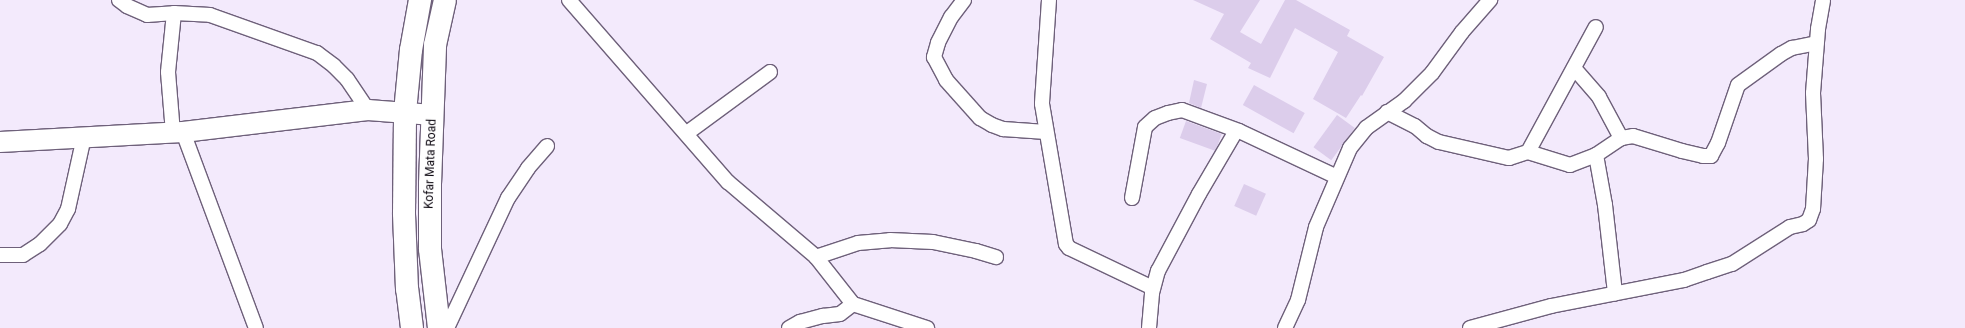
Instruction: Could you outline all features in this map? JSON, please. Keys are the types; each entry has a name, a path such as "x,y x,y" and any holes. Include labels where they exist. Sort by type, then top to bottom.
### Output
{"main road":[{"path":"412,328 407,289 404,213 405,112 411,50 420,0"},
{"name":"Kofar Mata Road","path":"439,328 430,249 430,184 435,45 445,0"}],"street":[{"path":"119,0 127,6 147,15 174,13 210,15 317,53 334,66 346,79 368,110"},
{"path":"569,0 728,182 816,257 853,304 927,328"},
{"path":"964,0 951,17 938,43 934,57 946,80 980,118 992,125 1004,129 1046,132"},
{"path":"1048,0 1042,104 1066,244 1069,248 1153,288"},
{"path":"1285,328 1298,300 1316,227 1350,148 1366,128 1404,101 1432,73 1462,32 1490,0"},
{"path":"1470,328 1551,306 1684,280 1732,264 1790,227 1803,224 1809,220 1813,209 1816,159 1813,93 1822,0"},
{"path":"174,13 168,72 178,132 256,328"},
{"path":"1528,152 1596,27"},
{"path":"1387,112 1415,126 1427,136 1439,142 1509,158 1528,152 1570,165 1596,155 1621,138 1633,136 1682,151 1711,156 1718,143 1738,85 1781,54 1792,48 1817,43"},
{"path":"1574,68 1599,97 1621,138"},
{"path":"686,133 770,72"},
{"path":"0,142 178,132 368,110 433,115"},
{"path":"1132,198 1145,127 1154,118 1182,110 1239,131 1337,177"},
{"path":"1149,328 1153,288 1158,271 1199,194 1236,131"},
{"path":"0,255 23,255 40,244 60,224 68,209 84,137"},
{"path":"447,328 508,198 528,168 547,146"},
{"path":"1596,155 1605,205 1615,293"},
{"path":"816,257 858,243 890,240 933,242 976,250 996,257"},
{"path":"789,328 800,322 840,314 853,304"}],"building":[{"path":"1193,0 1260,0 1240,32 1261,44 1285,0 1296,0 1350,30 1347,36 1384,57 1362,96 1361,95 1346,118 1313,99 1338,52 1295,28 1270,78 1248,68 1251,63 1210,39 1224,14"},
{"path":"1194,80 1207,84 1201,108 1189,103"},
{"path":"1254,85 1305,113 1294,133 1243,105"},
{"path":"1337,115 1355,128 1331,160 1313,147"},
{"path":"1186,121 1222,134 1216,151 1180,138"},
{"path":"1244,184 1266,194 1256,216 1234,206"}]}
